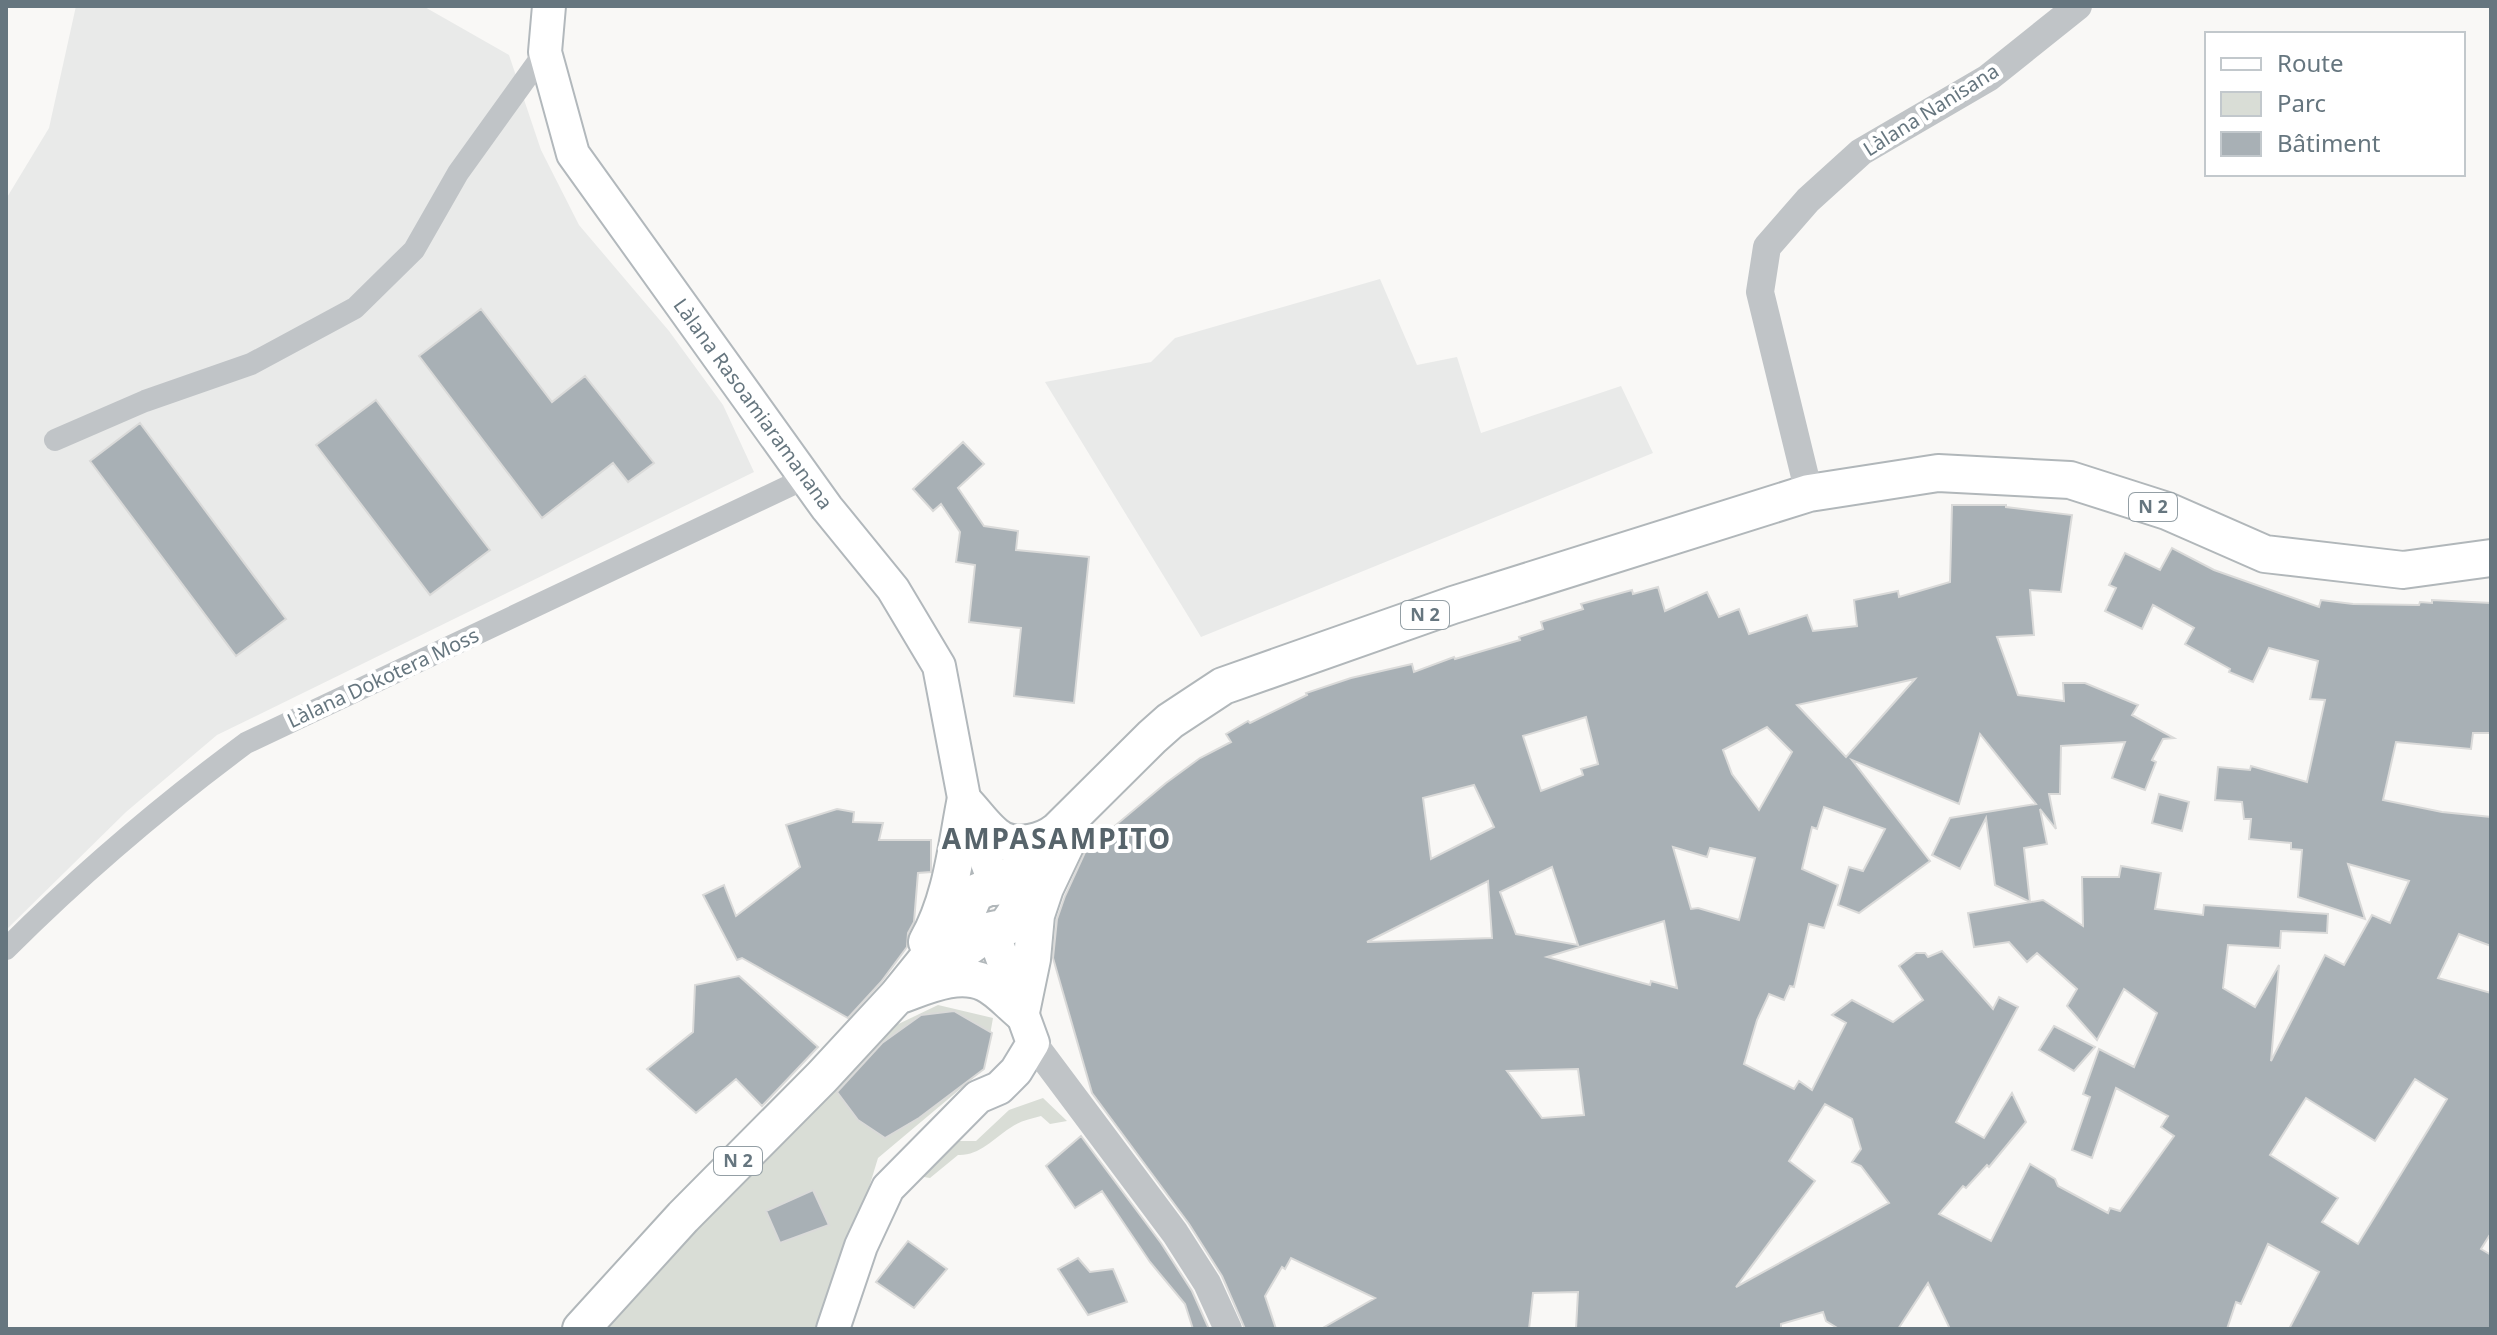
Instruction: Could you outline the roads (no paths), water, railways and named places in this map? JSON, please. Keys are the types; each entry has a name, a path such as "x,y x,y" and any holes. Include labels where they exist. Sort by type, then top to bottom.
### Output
{"main road":[{"name":"Làlana Rasoamiaramanana","path":"549,6 545,52 573,154 806,478 893,589 939,666 965,803 1027,1028"},
{"name":"N 2","path":"581,1329 683,1217 822,1077 897,996 992,910 1039,878 1082,809 1122,765 1161,729 1223,686 1453,605 1809,493 1938,473 2070,480 2167,511 2265,554 2403,570 2491,558"},
{"path":"965,803 1003,840 1024,843 1048,839 1082,809"},
{"path":"897,996 934,929 950,881 965,803"},
{"path":"833,1329 861,1246 888,1188 978,1097 999,1088 1016,1071 1027,1028 1036,915 1045,888 1082,809"},
{"path":"897,996 931,984 968,978 988,984 1027,1028"}],"street":[{"name":"Làlana Nanisana","path":"1809,493 1760,292 1767,247 1808,200 1861,152 1988,78 2078,6"},
{"path":"55,440 145,401 251,364 355,308 414,250 458,173 545,52"},
{"name":"Làlana Dokotera Moss","path":"6,949 69,887 184,789 246,743 806,478"},
{"path":"1027,1028 1175,1233 1207,1283 1228,1329"}],"district":[{"name":"AMPASAMPITO","path":"1057,839"}]}
